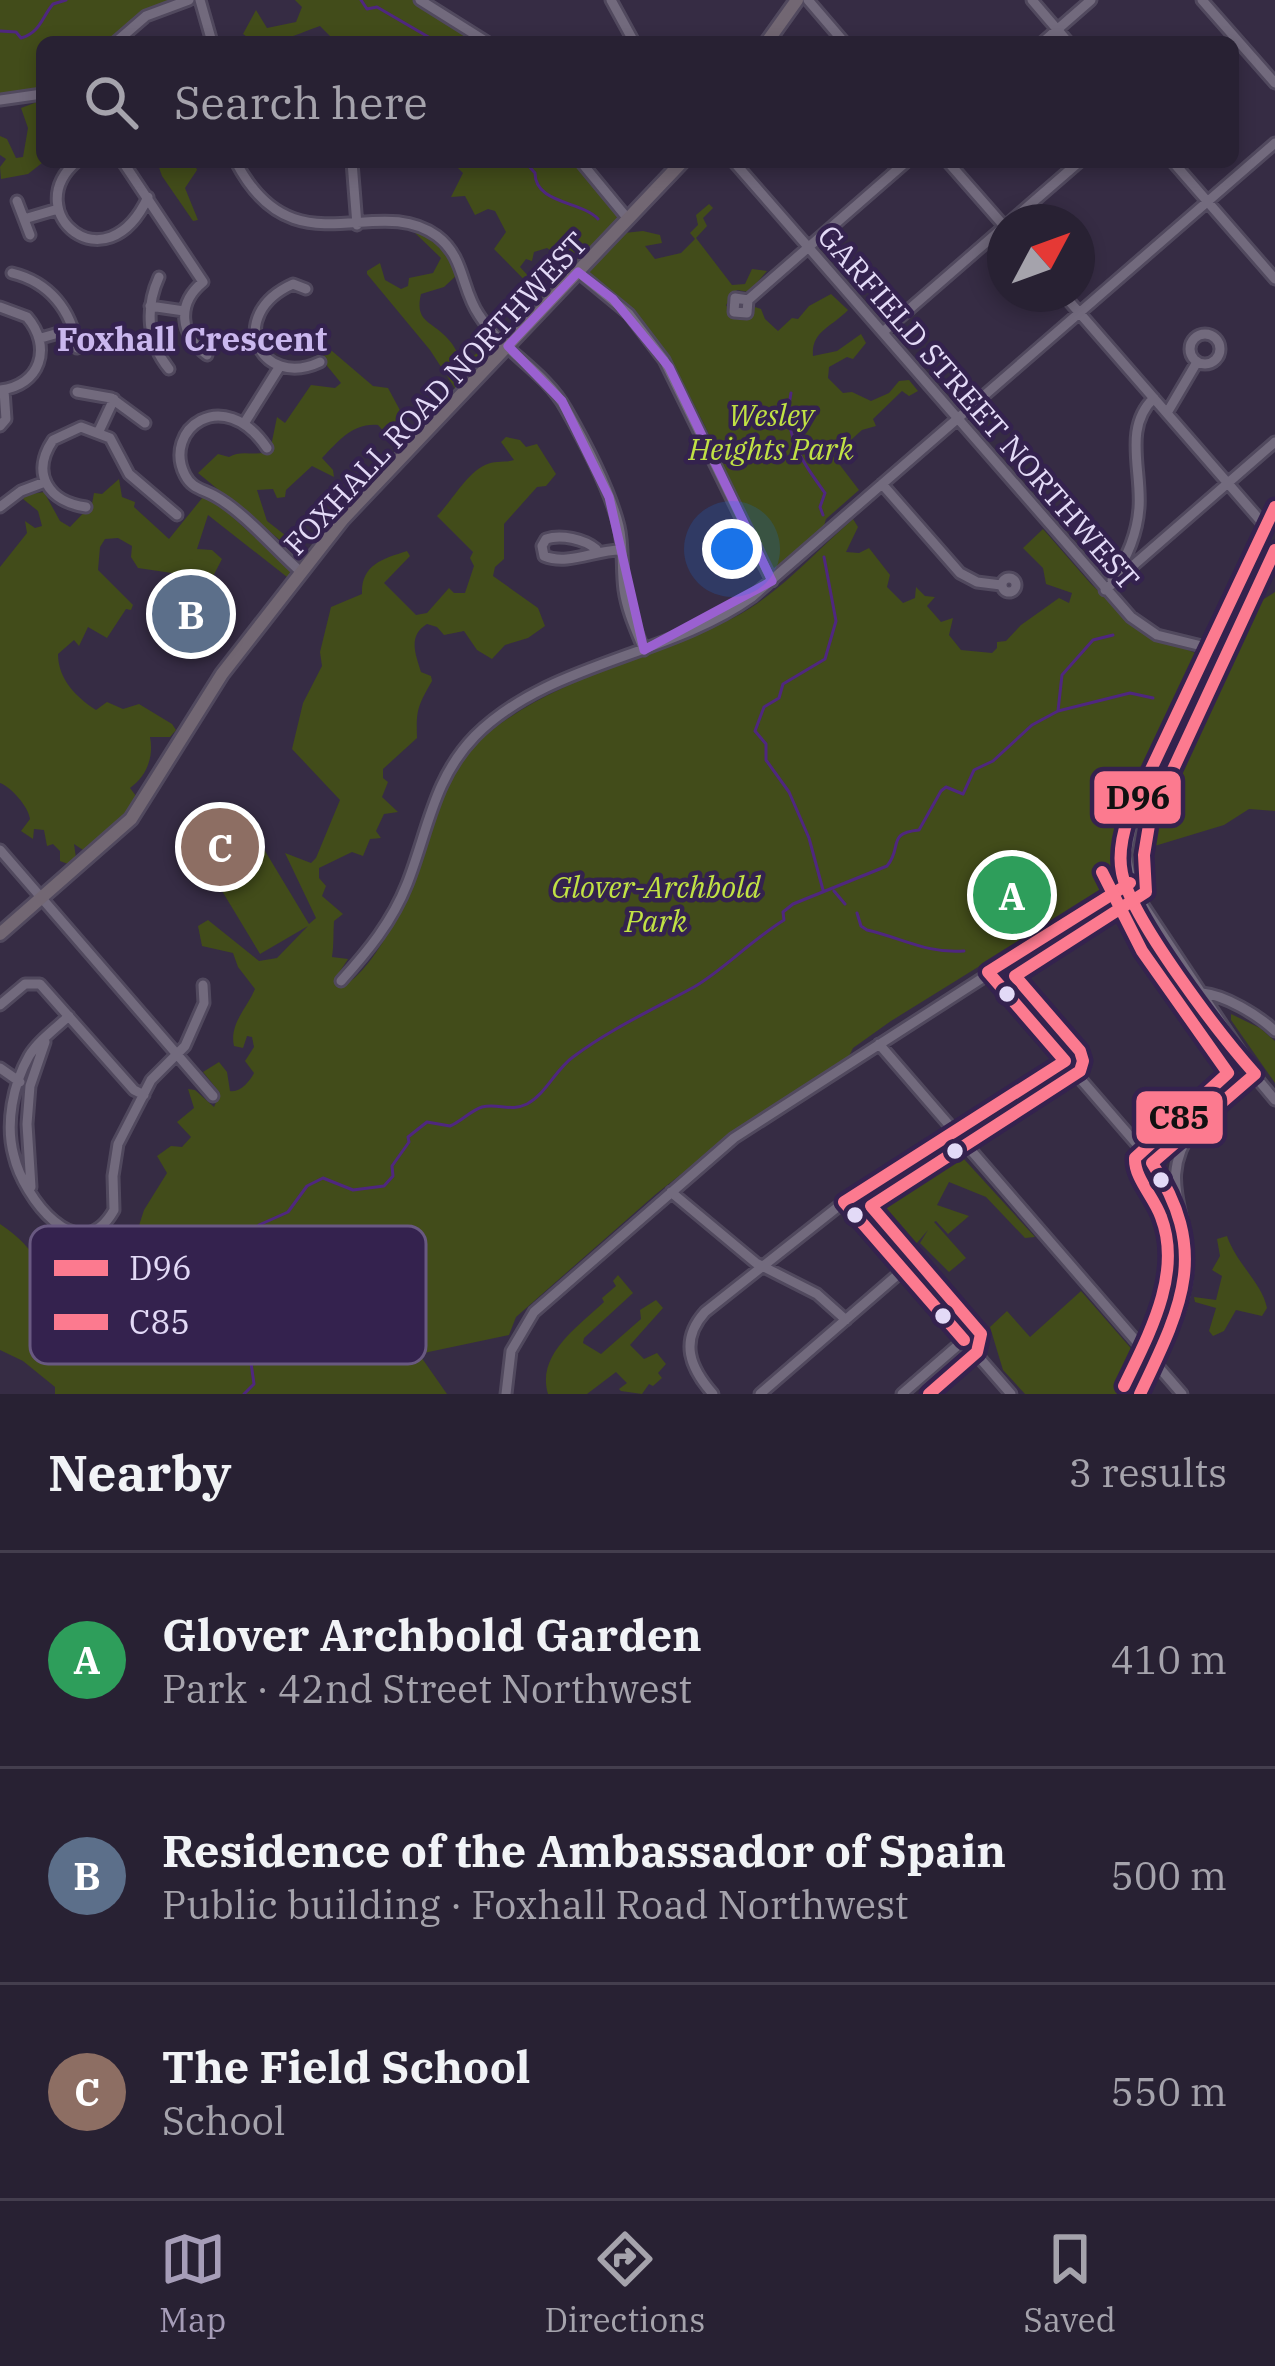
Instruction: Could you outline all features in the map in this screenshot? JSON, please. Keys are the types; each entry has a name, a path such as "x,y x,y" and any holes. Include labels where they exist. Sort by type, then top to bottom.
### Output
{"main road":[{"path":"771,36 797,0"},
{"name":"FOXHALL ROAD NORTHWEST","path":"0,934 120,831 140,807 216,683 353,508 676,168"}],"street":[{"path":"123,36 149,14 189,0"},
{"path":"200,0 210,36"},
{"path":"419,0 477,36"},
{"path":"611,0 631,36"},
{"path":"808,0 839,36"},
{"path":"1032,0 1063,36"},
{"path":"1049,36 1091,0"},
{"path":"1202,0 1234,36"},
{"path":"1239,42 1275,83"},
{"path":"0,100 36,95"},
{"path":"341,981 369,950 394,911 412,872 434,799 471,740 520,702 719,618 772,581 1275,142"},
{"path":"72,168 58,186 58,209 74,232 89,239 105,240 135,222 148,196"},
{"path":"127,168 203,282 190,294 184,311 189,338 207,355"},
{"path":"240,168 259,194 285,213 320,225 406,223 441,239 456,257 480,317 568,412 613,507 626,599 644,650"},
{"path":"352,168 357,225"},
{"path":"585,168 628,219"},
{"name":"GARFIELD STREET NORTHWEST","path":"739,168 1130,617 1150,632 1210,648"},
{"path":"748,300 899,168"},
{"path":"953,168 987,205"},
{"path":"1031,204 1072,168"},
{"path":"1178,168 1275,279"},
{"path":"17,201 30,236"},
{"path":"24,219 58,209"},
{"path":"883,332 987,242"},
{"path":"578,272 632,316 666,362 772,581"},
{"path":"12,273 52,292 73,329 77,349"},
{"path":"159,277 150,306 154,345 169,369"},
{"path":"306,289 289,286 268,298 258,312 258,343 280,366 299,369 320,362"},
{"path":"150,306 184,311"},
{"path":"0,307 27,317 41,338 41,358 34,373 20,386 2,390 6,419 0,426"},
{"path":"1080,313 1266,527"},
{"path":"41,338 73,329"},
{"path":"1167,413 1197,362"},
{"path":"245,422 280,366"},
{"path":"77,392 114,399 145,423"},
{"path":"1106,590 1136,529 1135,426 1154,398"},
{"path":"99,431 114,399"},
{"path":"267,448 245,422 224,415 196,425 182,447 184,472 192,485 218,497 301,572"},
{"path":"86,507 57,498 45,482 43,459 55,438 76,428 99,431 118,447 129,475 177,515"},
{"path":"1106,590 1272,448"},
{"path":"0,507 21,491 45,482"},
{"path":"882,484 960,573 976,582 1001,585"},
{"path":"1275,507 1133,814 1126,855 1127,885 1275,1100"},
{"path":"596,549 588,556 551,560 544,556 542,546 554,536 587,542 596,549 622,550"},
{"path":"0,850 213,1096"},
{"path":"506,1394 510,1354 534,1312 749,1127 1127,885"},
{"path":"988,972 1153,1162 1174,1195 1187,1256 1185,1288 1140,1394"},
{"path":"0,1005 34,981 43,986 134,1090 144,1095"},
{"path":"101,1226 114,1210 114,1155 157,1073 185,1046 205,1004 203,985"},
{"path":"1200,994 1256,1017 1275,1031"},
{"path":"59,1226 32,1192 14,1158 11,1119 18,1082 30,1054 69,1016"},
{"path":"32,1192 27,1155 30,1086 45,1042"},
{"path":"879,1044 1182,1394"},
{"path":"713,1394 694,1371 689,1352 693,1329 705,1312 844,1202 1065,1061"},
{"path":"0,1068 30,1086"},
{"path":"1153,1162 1256,1074"},
{"path":"1174,1195 1177,1158 1194,1127"},
{"path":"0,1161 27,1155"},
{"path":"671,1192 760,1265 824,1299 846,1320"},
{"path":"844,1202 1011,1394"},
{"path":"760,1394 903,1270"},
{"path":"902,1394 964,1340"}],"highlighted area":[{"path":"578,272 613,299 669,367 772,581 644,650 609,497 562,401 508,346"}],"green space":[{"path":"0,0 177,0 140,16 122,36 36,36 36,99 0,104"},
{"path":"295,0 413,0 471,36 330,36 320,26 294,36 243,34 256,10 267,28 296,22 302,7"},
{"path":"36,102 36,168 1,179 0,167 6,159 0,155 0,136 7,139 16,158 23,157 28,128 21,108"},
{"path":"159,168 196,168 185,188 198,220 193,221"},
{"path":"458,168 580,168 626,223 578,269 547,248 534,252 532,261 526,259 520,267 544,293 542,298 494,249 506,232 495,211 475,215 465,196 451,197 463,173"},
{"name":"Wesley Heights Park","path":"709,204 713,208 703,218 707,226 696,238 732,285 745,284 752,269 767,271 749,292 737,290 726,305 734,318 744,319 755,307 778,331 831,294 848,310 819,335 813,356 837,351 861,334 866,343 853,359 847,357 829,367 828,378 843,393 871,401 889,393 899,381 909,380 918,391 909,396 902,391 873,419 876,426 862,430 833,456 859,490 771,572 675,370 621,301 587,274 624,233 660,235 662,243 645,246 655,259 681,253 695,239 690,233 698,225 696,215"},
{"path":"414,232 434,243 458,274 444,287 421,294 423,316 465,362 495,340 500,346 456,390 430,350 367,274 380,263 385,280 401,289 408,286 409,278 433,273 441,258"},
{"path":"332,351 373,386 388,388 402,414 406,444 401,450 378,425 361,427 322,458 334,477 312,466 286,490 285,497 277,498 273,489 257,490 267,521 290,539 303,559 198,473 218,454 229,457 270,451 277,417 285,423 311,385 335,388 341,383 319,356"},
{"name":"Glover-Archbold Park","path":"506,437 526,447 537,444 556,474 546,486 537,487 504,524 504,559 493,576 538,608 545,626 505,645 492,659 477,650 464,631 444,635 427,624 417,634 421,672 432,681 419,708 417,738 383,769 388,782 382,797 398,812 384,814 376,831 381,838 370,839 363,856 352,852 319,868 319,878 326,886 322,896 343,914 334,921 332,957 348,959 337,976 345,985 371,960 394,922 449,780 486,735 551,693 749,609 853,519 858,527 846,552 869,548 890,575 887,587 903,603 915,598 916,587 925,596 935,597 927,606 941,622 953,618 949,635 961,650 992,653 997,642 1006,641 1059,598 1069,603 1072,593 1046,584 1043,568 1023,548 1043,529 1142,632 1198,654 1121,820 1115,842 1117,881 891,1021 853,1048 846,1062 736,1131 516,1317 509,1335 426,1353 426,1226 139,1226 167,1173 157,1156 171,1146 182,1147 191,1137 177,1122 194,1108 188,1089 214,1107 220,1093 203,1072 219,1062 227,1072 230,1091 241,1088 254,1073 245,1061 254,1047 252,1037 247,1036 243,1048 234,1046 233,1038 255,989 233,953 202,946 198,926 208,920 259,961 277,958 308,926 260,954 207,866 256,836 309,924 316,918 285,853 311,863 340,800 292,749 303,703 322,666 320,652 331,607 362,594 369,570 407,551 410,556 384,583 416,615 427,613 449,588 465,593 474,566 473,552 437,516 478,469 514,460 501,442"},
{"path":"119,479 122,497 135,502 134,507 169,539 203,497 217,503 290,574 287,577 208,515 197,549 212,550 222,559 208,586 193,572 180,580 172,573 138,568 131,557 132,546 118,538 105,539 98,570 133,605 107,638 88,627 79,646 74,640 58,654 61,671 75,693 96,710 107,702 123,709 139,704 176,730 170,737 150,737 150,758 141,778 130,788 136,796 129,811 86,852 74,844 76,858 68,864 60,861 60,851 53,844 47,846 44,830 34,829 33,839 21,831 29,814 0,783 0,567 27,533 25,521 35,528 42,526 38,511 23,499 25,495 44,492 60,521 70,527 92,504 94,493 102,494"},
{"path":"1275,592 1275,811 1249,809 1224,825 1148,848 1136,859 1135,853 1128,853 1135,823 1207,670 1213,671 1244,601 1259,602"},
{"path":"1231,1014 1275,1041 1275,1083 1231,1020"},
{"path":"952,1146 1035,1237 1025,1238 986,1197 949,1182 937,1205 969,1216 948,1234 934,1222 966,1258 949,1272 920,1243 928,1230 916,1244 951,1285 943,1300 861,1205"},
{"name":"Glover-Archbold Park","path":"0,1224 30,1252 30,1364 426,1364 447,1394 55,1394 55,1387 23,1361 0,1350"},
{"path":"1227,1236 1267,1308 1262,1316 1236,1310 1224,1331 1213,1336 1209,1331 1216,1308 1195,1302 1194,1297 1216,1300 1222,1276 1212,1270 1220,1256 1217,1239"},
{"path":"618,1275 633,1293 583,1343 601,1354 641,1319 640,1310 656,1300 663,1308 630,1345 644,1359 657,1353 666,1364 658,1373 662,1378 642,1394 621,1391 627,1383 616,1372 587,1394 548,1394 548,1366 554,1354 604,1302 602,1298 616,1286 613,1281"},
{"path":"1081,1291 1142,1361 1129,1394 1025,1394 1003,1370 990,1327 1007,1311 1030,1337"}],"waterway":[{"path":"0,31 27,36 53,4 66,0"},
{"path":"361,0 367,9 377,7 427,36"},
{"path":"530,168 543,191 598,219"},
{"path":"791,393 792,434 825,493 820,507 823,515"},
{"path":"823,890 809,838 789,792 766,760 766,744 755,731 764,707 779,698 783,684 825,659 836,621 824,557"},
{"path":"1058,711 1062,675 1093,640 1113,635"},
{"path":"260,1226 288,1212 307,1186 323,1178 353,1190 384,1186 393,1176 392,1166 408,1137 427,1122 450,1126 482,1107 527,1104 573,1057 705,980 784,920 783,912 793,904 887,866 899,838 919,830 941,791 946,787 963,794 974,770 993,761 1032,725 1058,711 1130,693 1153,698"},
{"path":"834,891 845,904"},
{"path":"857,913 867,930 927,948 964,951"},
{"path":"244,1394 254,1384 251,1364"}],"transit line":[{"name":"D96","path":"1255,1074 1159,947 1129,893 1121,852 1128,818 1275,507"},
{"name":"C85","path":"929,1394 977,1352 981,1334 871,1206 1080,1071 1080,1051 1015,976 1146,892 1144,855 1150,819 1275,550"},
{"name":"C85","path":"1102,872 1142,951 1228,1073 1135,1158 1161,1217 1168,1260 1160,1304 1124,1386"},
{"name":"D96","path":"988,972 1130,883"},
{"name":"D96","path":"988,972 1065,1061"},
{"name":"D96","path":"844,1202 1065,1061"},
{"name":"D96","path":"1152,1163 1255,1074"},
{"name":"D96","path":"1140,1394 1168,1333 1184,1279 1180,1224 1152,1163"},
{"name":"D96","path":"844,1202 964,1340"}],"place":[{"name":"Residence of the Ambassador of Spain","path":"191,614"},
{"name":"The Field School","path":"220,847"},
{"name":"Glover Archbold Garden","path":"1012,895"}],"district":[{"name":"Foxhall Crescent","path":"192,338"}]}
